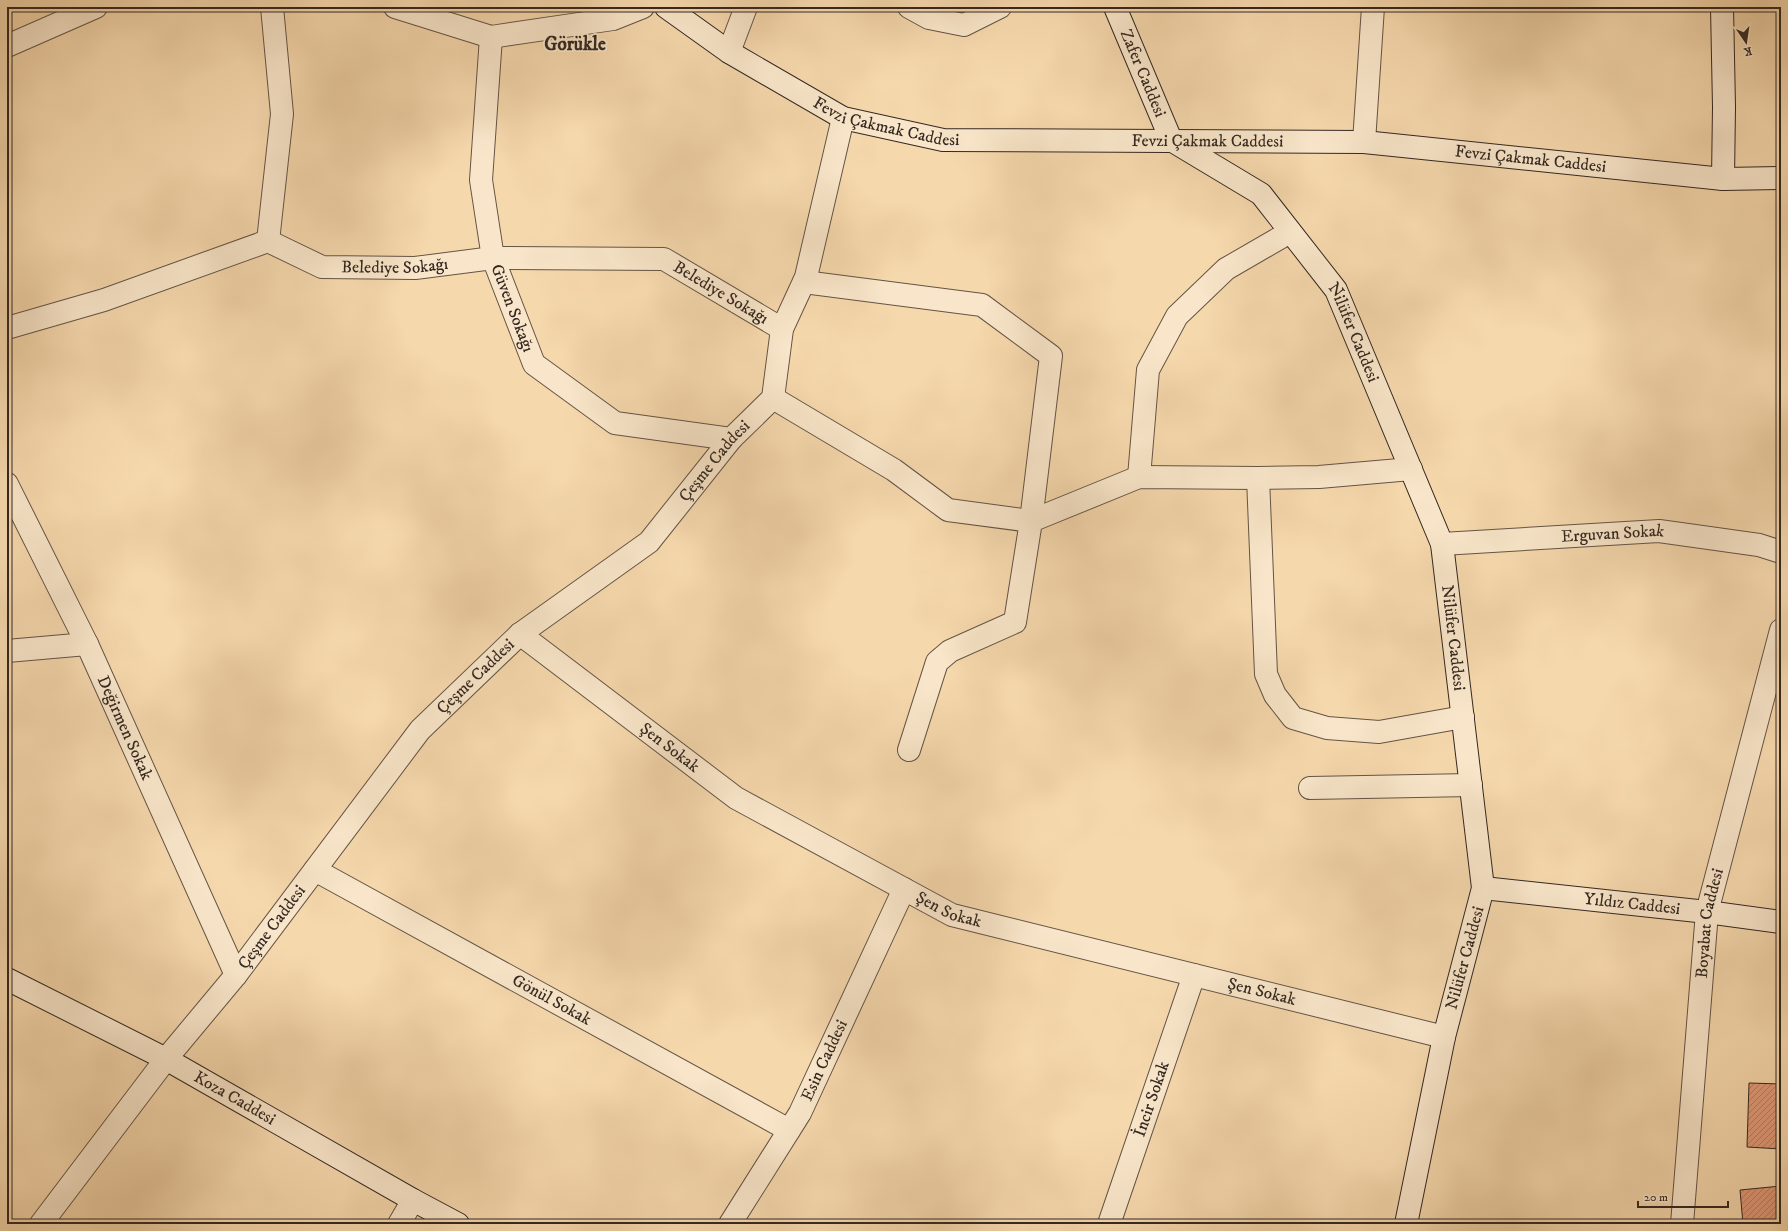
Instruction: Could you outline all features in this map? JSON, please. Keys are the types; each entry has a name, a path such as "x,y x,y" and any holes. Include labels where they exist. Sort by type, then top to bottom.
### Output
{"street":[{"path":"7,46 96,7"},
{"path":"7,328 104,300 268,240 282,114 272,7"},
{"path":"395,7 491,37 613,19 643,7"},
{"name":"Fevzi Çakmak Caddesi","path":"666,7 729,52 844,118 943,140 1364,142 1723,179 1781,178"},
{"path":"729,52 746,7"},
{"path":"909,7 929,18 964,25 1000,7"},
{"name":"Zafer Caddesi","path":"1115,7 1171,140"},
{"path":"1364,142 1373,7"},
{"path":"1722,7 1724,107 1723,179"},
{"name":"Güven Sokağı","path":"491,37 481,180 493,258 534,364 615,423 731,439"},
{"path":"844,118 804,282 782,329 773,398 894,470 948,510 1031,521 1139,477 1319,477 1411,469"},
{"name":"Nilüfer Caddesi","path":"1171,140 1261,194 1336,290 1442,544 1483,888 1444,1037 1406,1224"},
{"path":"1139,477 1148,370 1177,316 1226,269 1290,232"},
{"name":"Belediye Sokağı","path":"268,240 322,267 415,268 493,258 664,259 782,329"},
{"path":"804,282 982,305 1050,356 1031,521 1015,622 950,651 937,662 909,750"},
{"name":"Çeşme Caddesi","path":"41,1224 166,1059 236,975 420,730 520,634 649,542 731,439 773,398"},
{"path":"1258,478 1266,674 1275,695 1293,718 1327,728 1379,732 1463,717"},
{"name":"Değirmen Sokak","path":"7,484 87,644 236,975"},
{"name":"Erguvan Sokak","path":"1442,544 1659,531 1759,545 1781,552"},
{"name":"Boyabat Caddesi","path":"1682,1224 1707,912 1781,630"},
{"name":"Şen Sokak","path":"520,634 736,798 952,915 1444,1037"},
{"path":"7,651 87,644"},
{"path":"1310,788 1471,785"},
{"name":"Gönül Sokak","path":"315,870 789,1130"},
{"name":"Yıldız Caddesi","path":"1483,888 1707,912 1781,922"},
{"name":"Esin Caddesi","path":"730,1224 800,1113 904,889"},
{"name":"İncir Sokak","path":"1109,1224 1194,975"},
{"name":"Koza Caddesi","path":"7,979 166,1059 413,1200 458,1224"},
{"path":"399,1224 413,1200"}],"building":[{"path":"1749,1083 1781,1084 1781,1149 1747,1147"},
{"path":"1781,1186 1781,1224 1743,1224 1740,1190"}],"district":[{"name":"Görükle","path":"575,44"}]}
